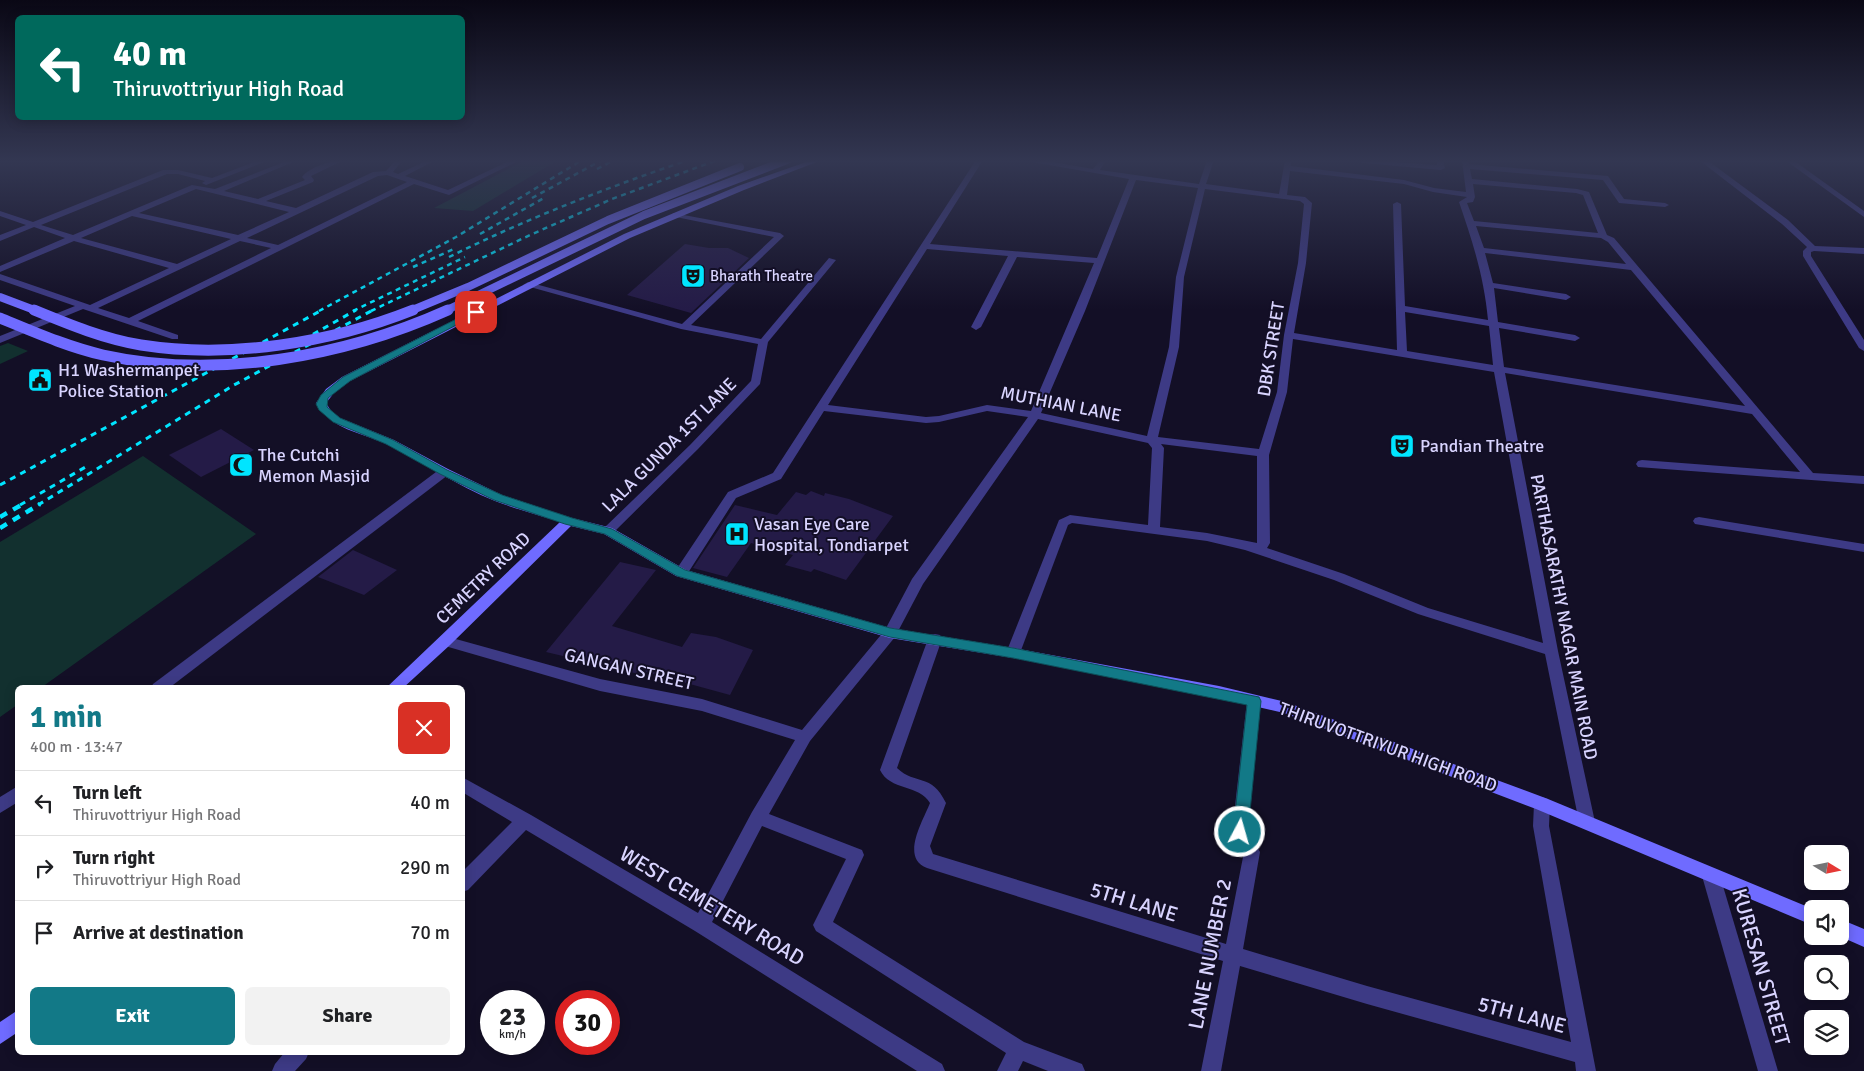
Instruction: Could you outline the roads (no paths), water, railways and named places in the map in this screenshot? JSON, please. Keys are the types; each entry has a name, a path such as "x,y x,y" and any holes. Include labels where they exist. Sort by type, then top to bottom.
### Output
{"main road":[{"path":"0,297 119,341 156,348 191,350 228,348 307,338 353,329 408,312 631,210"},
{"path":"0,318 80,348 131,360 211,364 255,361 306,353 370,338 439,314 655,210"},
{"name":"THIRUVOTTRIYUR HIGH ROAD","path":"689,210 608,245 363,370 335,386 324,397 321,404 322,408 336,420 390,442 444,472 498,498 569,521 608,531 681,573 890,633 1013,653 1286,708 1542,804 1804,914"},
{"name":"CEMETRY ROAD","path":"396,685 445,641 569,521"},
{"path":"1849,932 1864,938"},
{"path":"0,1034 15,1022"}],"street":[{"path":"0,238 71,210"},
{"path":"0,268 141,210"},
{"path":"0,340 86,307 240,238 296,210"},
{"path":"130,321 354,210"},
{"path":"681,573 732,496 777,476 947,210"},
{"path":"701,925 758,816 805,736 890,633 917,582 1036,415 1080,311 1119,210"},
{"path":"1154,530 1158,448 1152,440 1174,346 1180,278 1196,210"},
{"name":"DBK STREET","path":"1247,546 1258,548 1264,543 1264,452 1282,392 1289,335 1302,263 1307,210"},
{"path":"1397,210 1402,353"},
{"name":"PARTHASARATHY NAGAR MAIN ROAD","path":"1466,210 1480,250 1489,285 1499,370 1551,651 1587,822"},
{"path":"1593,210 1603,236"},
{"path":"1769,210 1813,248"},
{"path":"0,213 72,238 176,266"},
{"path":"132,214 278,247"},
{"path":"676,215 780,236 684,327"},
{"path":"1471,223 1603,236 1611,240 1809,475"},
{"path":"924,246 1014,252 1098,261"},
{"path":"1864,251 1813,248 1807,251 1807,256 1864,348"},
{"path":"1480,250 1632,267"},
{"path":"976,327 1014,252"},
{"path":"528,285 684,327 763,342 832,260"},
{"path":"0,277 175,337"},
{"path":"1489,285 1566,297"},
{"path":"1401,308 1575,338"},
{"path":"1289,335 1755,411"},
{"name":"LALA GUNDA 1ST LANE","path":"608,531 694,447 756,382 763,342"},
{"name":"MUTHIAN LANE","path":"822,407 926,420 988,408 1036,415 1152,440 1264,452"},
{"path":"1642,464 1864,480"},
{"path":"162,685 444,472"},
{"path":"1013,653 1064,521 1074,520 1207,537 1247,546 1339,577 1423,611 1551,651"},
{"path":"1698,521 1864,548"},
{"name":"5TH LANE","path":"935,639 888,770 901,780 925,786 936,796 938,803 922,846 927,860 1080,910 1367,995 1585,1063"},
{"name":"GANGAN STREET","path":"445,641 600,684 702,705 805,736"},
{"name":"LANE NUMBER 2","path":"1211,1071 1252,852 1251,847 1242,838 1240,832 1254,701"},
{"name":"WEST CEMETERY ROAD","path":"465,786 701,925 935,1071"},
{"path":"0,806 15,795"},
{"path":"1542,804 1541,826 1585,1063"},
{"path":"758,816 856,855 822,925 1018,1050 1075,1071"},
{"path":"465,881 524,820"},
{"name":"KURESAN STREET","path":"1711,876 1768,1071"},
{"path":"1007,1071 1018,1050"},
{"path":"282,1071 297,1055"}],"railway":[{"path":"319,311 456,237 500,210"},
{"path":"480,234 523,210"},
{"path":"449,257 555,210"},
{"path":"372,310 587,210"},
{"path":"413,267 454,249"},
{"path":"353,311 465,257"},
{"path":"0,485 322,310"},
{"path":"303,340 356,310"},
{"path":"38,505 234,385 372,310"},
{"path":"20,505 89,465"},
{"path":"0,517 23,504"},
{"path":"0,528 40,504"}],"place":[{"name":"Bharath Theatre","path":"693,276"},
{"name":"H1 Washermanpet Police Station","path":"40,380"},
{"name":"Pandian Theatre","path":"1402,446"},
{"name":"The Cutchi Memon Masjid","path":"241,465"},
{"name":"Vasan Eye Care Hospital, Tondiarpet","path":"737,534"}]}
